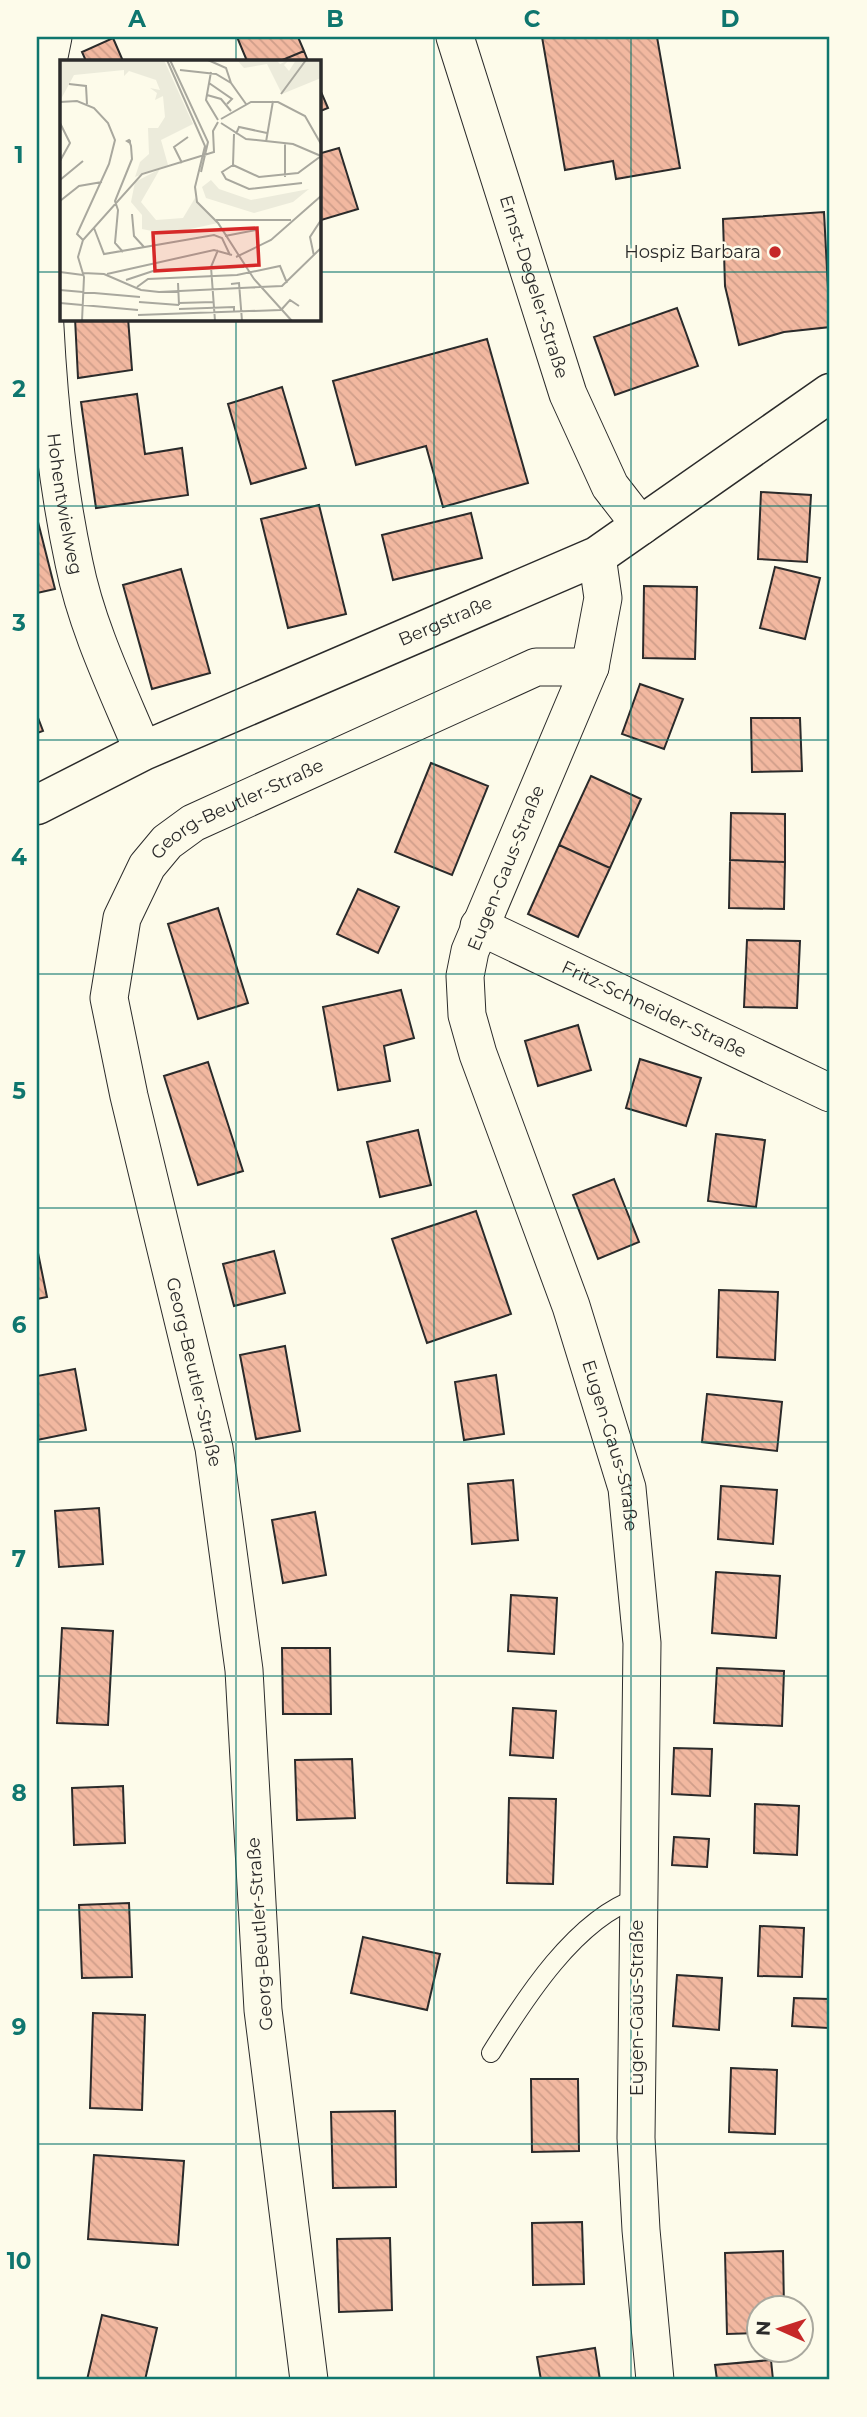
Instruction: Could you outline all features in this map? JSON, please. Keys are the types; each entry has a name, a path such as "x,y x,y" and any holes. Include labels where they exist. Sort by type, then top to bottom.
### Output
{"street":[{"name":"Hohentwielweg","path":"53,37 41,104 41,295 55,442 74,565 104,658 143,751"},
{"name":"Ernst-Degeler-Straße","path":"455,37 568,394 610,486 641,526"},
{"name":"Bergstraße","path":"37,805 143,751 597,556 830,393"},
{"name":"Eugen-Gaus-Straße","path":"597,556 603,598 590,667 479,926 465,976 467,1015 571,1306 627,1488 642,1643 636,2138 654,2380"},
{"name":"Georg-Beutler-Straße","path":"309,2380 263,2010 244,1670 214,1448 128,1096 110,998 122,918 147,866 167,842 193,823 536,667 590,667"},
{"name":"Fritz-Schneider-Straße","path":"479,926 830,1093"}],"lane":[{"path":"491,2053 524,2001 585,1932 620,1903 638,1898"}],"building":[{"path":"237,37 298,37 304,51 282,60 247,60"},
{"path":"542,37 657,37 680,168 616,179 613,161 565,170"},
{"path":"113,38 123,60 86,60 82,52"},
{"path":"304,51 308,60 282,60"},
{"path":"320,90 328,108 320,111"},
{"path":"339,148 358,209 320,220 320,153"},
{"name":"Hospiz Barbara","path":"824,212 830,327 784,332 739,345 725,286 723,219"},
{"path":"677,308 698,366 615,395 594,337"},
{"path":"75,320 128,320 132,370 78,378"},
{"path":"487,339 528,483 443,507 426,446 356,465 333,381"},
{"path":"282,387 306,468 251,484 228,404"},
{"path":"137,394 145,454 182,448 188,495 96,508 81,402"},
{"path":"761,492 811,495 807,562 758,559"},
{"path":"319,505 346,614 288,628 261,519"},
{"path":"471,513 482,558 393,580 382,535"},
{"path":"37,518 55,589 37,593"},
{"path":"775,567 820,578 805,639 760,628"},
{"path":"181,569 210,673 152,689 123,585"},
{"path":"644,586 697,587 695,659 643,658"},
{"path":"640,684 683,699 664,749 622,734"},
{"path":"37,715 43,731 37,733"},
{"path":"751,718 800,718 802,771 752,772"},
{"path":"431,763 488,786 452,875 395,852"},
{"path":"591,776 641,799 610,868 559,845"},
{"path":"731,813 785,814 785,862 730,860"},
{"path":"559,845 610,868 578,937 528,914"},
{"path":"730,860 785,862 784,909 729,908"},
{"path":"358,889 399,907 378,953 337,934"},
{"path":"218,908 248,1003 198,1019 168,924"},
{"path":"747,940 800,941 797,1008 744,1007"},
{"path":"401,990 414,1038 384,1046 390,1081 338,1090 323,1007"},
{"path":"578,1025 591,1070 538,1086 525,1041"},
{"path":"640,1059 701,1078 686,1126 626,1108"},
{"path":"208,1062 243,1171 198,1185 164,1076"},
{"path":"418,1130 431,1185 380,1197 367,1142"},
{"path":"716,1134 765,1140 756,1207 708,1201"},
{"path":"614,1179 639,1242 598,1259 573,1195"},
{"path":"476,1211 511,1314 427,1343 392,1239"},
{"path":"37,1248 47,1297 37,1299"},
{"path":"274,1251 285,1293 234,1306 223,1264"},
{"path":"719,1290 778,1292 775,1360 717,1357"},
{"path":"285,1346 300,1431 256,1439 240,1355"},
{"path":"75,1369 86,1430 37,1440 37,1376"},
{"path":"496,1375 504,1434 464,1440 455,1382"},
{"path":"707,1394 782,1402 777,1451 702,1442"},
{"path":"513,1480 518,1540 472,1544 468,1484"},
{"path":"721,1486 777,1490 773,1544 718,1539"},
{"path":"99,1508 103,1564 59,1567 55,1511"},
{"path":"315,1512 326,1575 283,1583 272,1520"},
{"path":"716,1572 780,1576 776,1638 712,1633"},
{"path":"511,1595 557,1598 554,1654 508,1651"},
{"path":"62,1628 113,1631 108,1725 57,1723"},
{"path":"282,1648 330,1648 331,1714 283,1714"},
{"path":"717,1668 784,1671 782,1726 714,1723"},
{"path":"513,1708 556,1711 553,1758 510,1755"},
{"path":"674,1748 712,1749 710,1796 672,1794"},
{"path":"352,1759 355,1818 297,1820 295,1760"},
{"path":"123,1786 125,1843 74,1845 72,1788"},
{"path":"509,1798 556,1799 553,1884 507,1883"},
{"path":"755,1804 799,1806 797,1855 754,1853"},
{"path":"674,1837 709,1839 707,1867 672,1865"},
{"path":"129,1903 132,1977 82,1978 79,1905"},
{"path":"760,1926 804,1928 802,1977 758,1976"},
{"path":"363,1937 440,1954 427,2010 351,1993"},
{"path":"677,1975 722,1978 719,2030 673,2026"},
{"path":"794,1998 829,1999 828,2028 792,2026"},
{"path":"93,2013 145,2015 142,2110 90,2108"},
{"path":"731,2068 777,2070 775,2134 729,2132"},
{"path":"531,2079 578,2079 579,2151 532,2152"},
{"path":"395,2111 396,2187 333,2188 331,2112"},
{"path":"94,2155 184,2161 178,2245 88,2239"},
{"path":"582,2222 584,2284 533,2285 532,2223"},
{"path":"390,2238 392,2310 339,2312 337,2239"},
{"path":"783,2251 784,2294 744,2294 744,2333 727,2334 725,2253"},
{"path":"102,2315 157,2328 145,2380 87,2380"},
{"path":"595,2348 600,2380 541,2380 537,2357"},
{"path":"771,2364 773,2380 717,2380 715,2365"}],"place":[{"name":"Hospiz Barbara","path":"775,252"}]}
